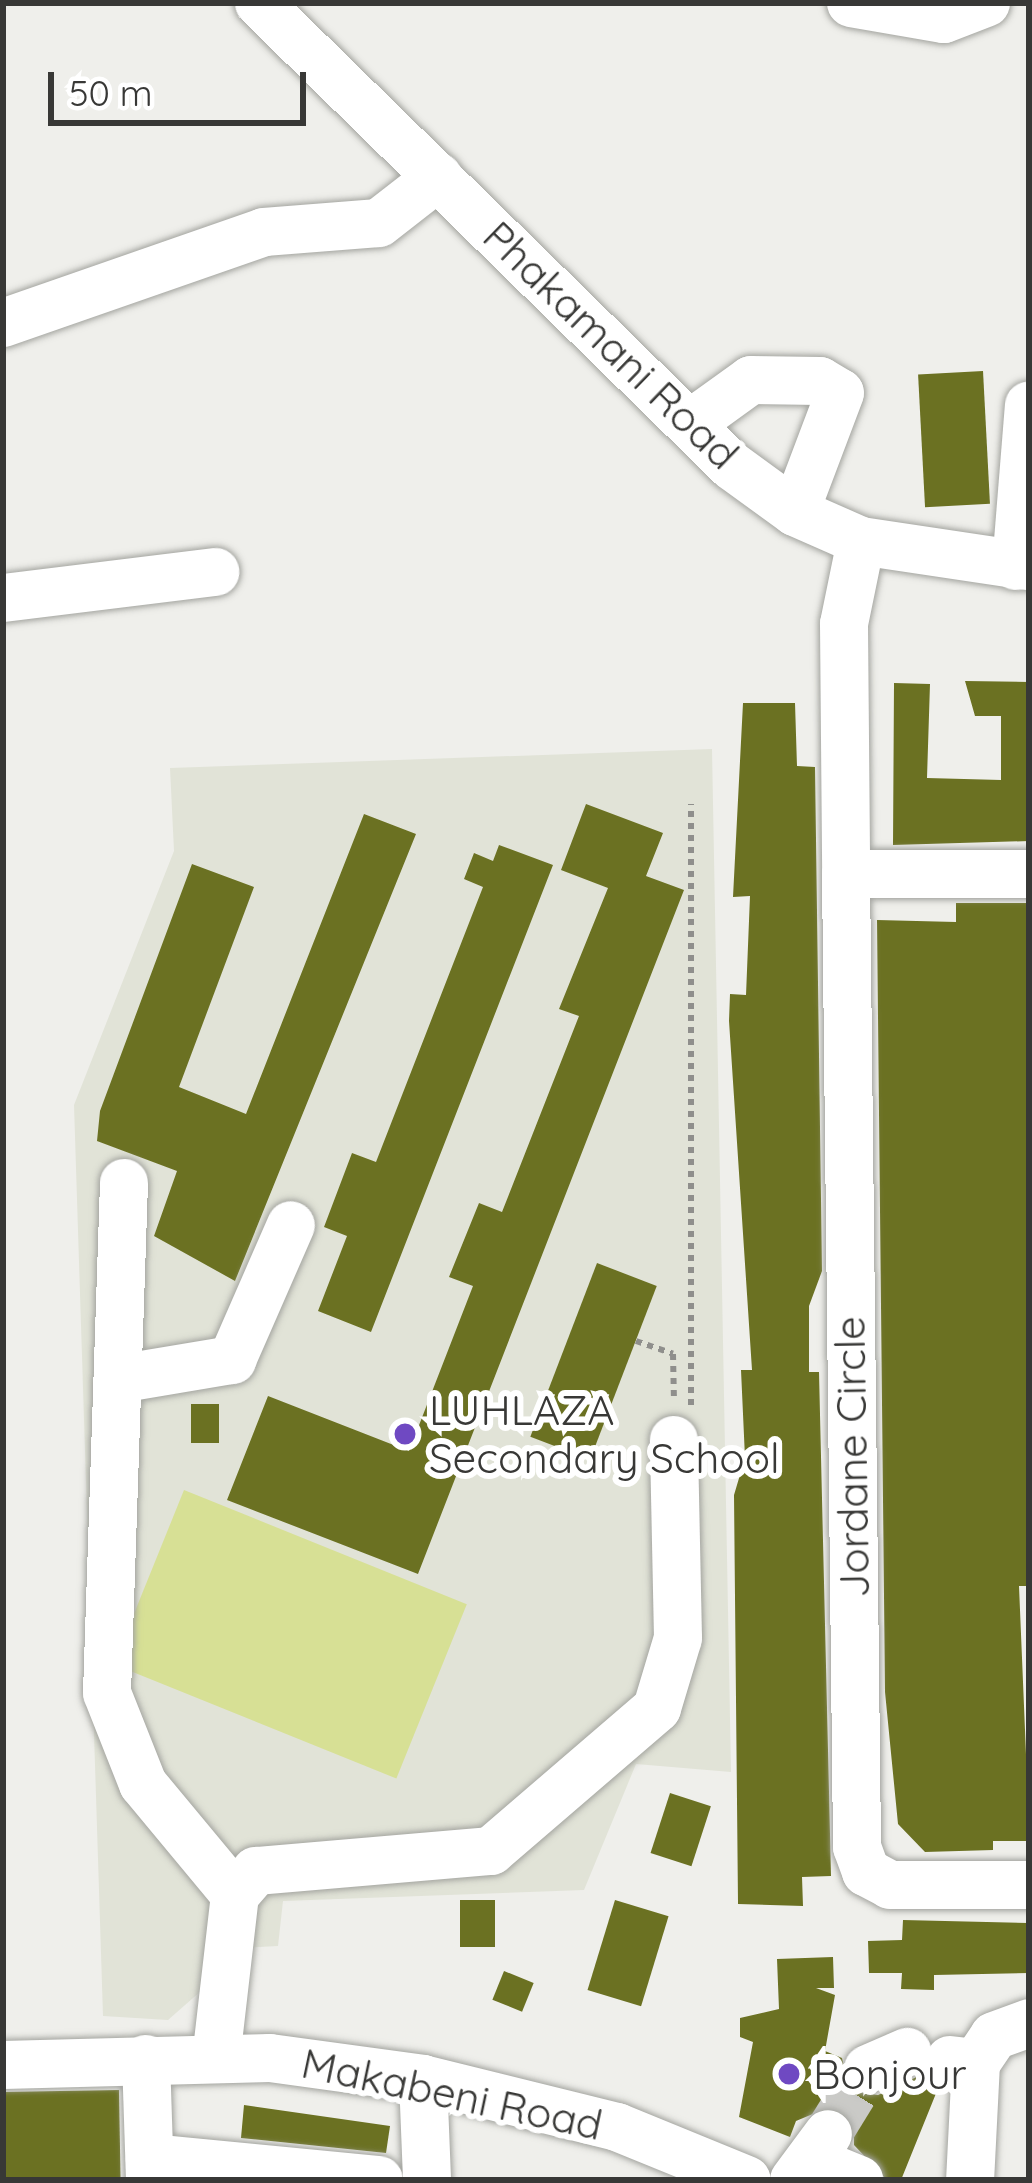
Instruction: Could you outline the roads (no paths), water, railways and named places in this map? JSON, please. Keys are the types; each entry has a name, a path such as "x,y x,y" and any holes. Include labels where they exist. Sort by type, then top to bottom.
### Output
{"street":[{"name":"Phakamani Road","path":"259,3 690,424 795,512 861,541 1022,566"},
{"path":"851,3 944,19 986,3"},
{"path":"3,323 264,232 379,223 438,177"},
{"path":"690,424 751,380 820,381 840,393 795,512"},
{"path":"1022,566 1029,406"},
{"name":"Jordane Circle","path":"861,541 844,624 859,1861 890,1885 1029,1885"},
{"path":"3,598 215,572"},
{"path":"846,874 1029,874"},
{"path":"124,1183 107,1694 143,1784 235,1895"},
{"path":"118,1379 212,1372 232,1360 291,1226"},
{"path":"216,2059 235,1895 273,1862 491,1851 657,1708 678,1638 674,1440"},
{"path":"970,2180 925,2061 1029,2023"},
{"path":"146,2059 171,2170 379,2180"},
{"name":"Makabeni Road","path":"3,2065 216,2059 423,2079 617,2127 748,2180"},
{"path":"423,2079 427,2180"},
{"path":"812,2158 859,2180"}],"tunnel":[{"path":"828,2134 868,2069"}],"place":[{"name":"LUHLAZA Secondary School","path":"405,1434"},
{"name":"Bonjour","path":"789,2074"}]}
